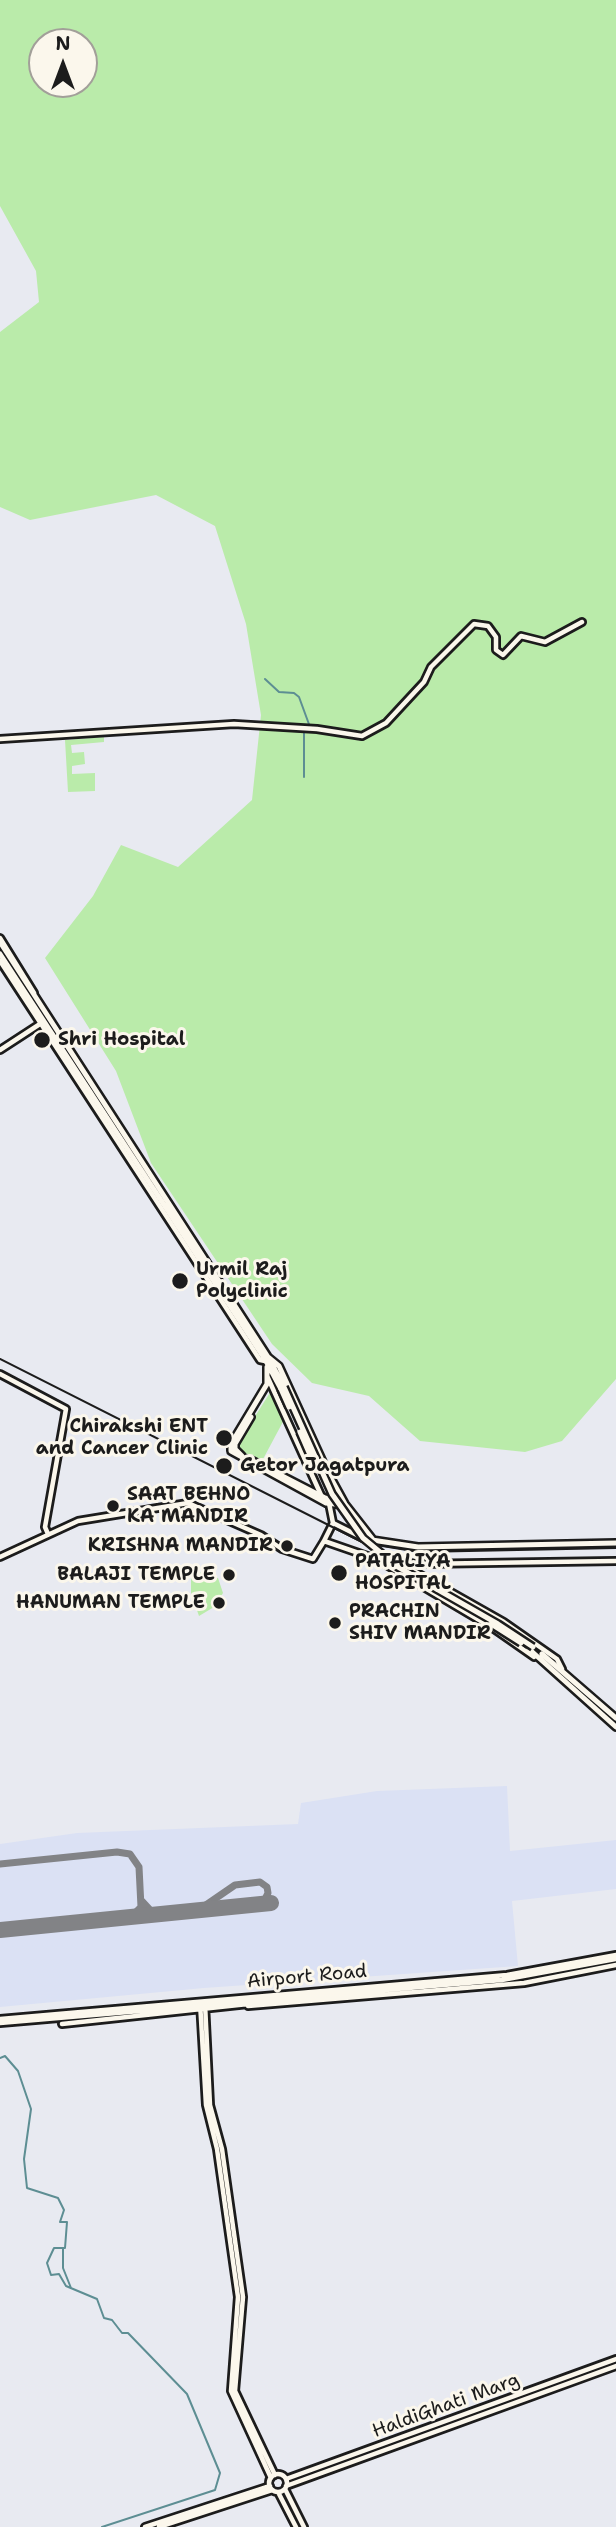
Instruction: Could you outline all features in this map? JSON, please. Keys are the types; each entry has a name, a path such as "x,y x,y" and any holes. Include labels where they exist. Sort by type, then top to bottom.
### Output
{"main road":[{"path":"0,940 134,1160"},
{"path":"0,954 118,1138 267,1359 332,1494 363,1538 398,1567 498,1624 548,1658 616,1727"},
{"path":"267,1359 268,1378 230,1444 231,1451 325,1500 342,1503"},
{"path":"267,1359 279,1366 342,1503 374,1541 418,1547 616,1542"},
{"path":"279,1388 268,1389 241,1432 235,1449 325,1500"},
{"path":"559,1670 616,1718"}],"street":[{"path":"0,739 234,724 317,729 362,736 386,723 425,682 431,667 474,624 488,626 489,632 496,636 496,650 503,655 521,636 545,642 582,622"},
{"path":"0,961 43,1022 0,1050"},
{"path":"0,1374 66,1409 45,1527 48,1534"},
{"path":"268,1378 279,1388 333,1523 354,1535 374,1541"},
{"path":"0,1557 78,1521 188,1503 229,1520 282,1549 313,1559 333,1523"},
{"path":"324,1541 376,1559 559,1670"},
{"path":"376,1559 417,1564 616,1562"},
{"path":"394,1560 465,1598 548,1658"},
{"name":"Airport Road","path":"203,2005 524,1978 616,1957"},
{"name":"Airport Road","path":"0,2021 203,2005 507,1975 616,1957"},
{"path":"248,2003 524,1983 616,1965"},
{"path":"62,2024 203,2005 206,2105 218,2149 238,2297 231,2391 273,2477 273,2489 296,2527"},
{"name":"HaldiGhati Marg","path":"286,2479 616,2359"},
{"name":"HaldiGhati Marg","path":"273,2489 286,2487 616,2365"},
{"path":"273,2477 286,2479 286,2487 304,2527"},
{"path":"164,2526 273,2489"},
{"path":"145,2527 273,2489"}],"shaded area":[{"path":"507,1786 510,1851 616,1840 616,1889 512,1901 518,1966 204,1988 0,2007 0,1844 77,1833 298,1824 301,1803 377,1791"}],"green space":[{"path":"0,0 616,0 616,1379 562,1441 525,1452 420,1441 369,1396 312,1383 272,1344 151,1163 116,1071 45,958 93,896 121,845 178,867 252,800 261,715 246,624 215,526 156,495 30,520 0,507 0,332 39,302 36,271 0,206"},
{"path":"104,737 104,742 71,745 72,753 84,752 85,764 72,766 72,774 95,773 95,791 68,792 65,740"},
{"path":"271,1391 285,1418 262,1461 241,1451 237,1445"},
{"path":"205,1572 218,1578 223,1593 214,1607 199,1616 191,1593 191,1574"}],"waterway":[{"path":"265,679 279,692 294,693 299,697 310,727"},
{"path":"304,733 304,777"},
{"path":"0,2058 5,2056 18,2071 31,2109 24,2159 27,2188 58,2198 64,2210 60,2222 67,2222 65,2248 54,2248 47,2263 51,2275 59,2274 66,2286 97,2299 104,2318 112,2320 122,2333 128,2333 187,2394 220,2473 215,2490 102,2527"},
{"path":"63,2249 63,2268 71,2288"}],"taxiway":[{"path":"0,1864 117,1852 130,1854 139,1867 141,1907 132,1916 106,1920"},
{"path":"190,1911 203,1907 235,1885 260,1882 267,1887 268,1893 264,1901 236,1907"},
{"path":"142,1901 154,1914 173,1913"}],"runway":[{"path":"0,1930 271,1903"}],"railway":[{"path":"0,1359 364,1543 419,1552 616,1548"}],"place":[{"name":"Shri Hospital","path":"42,1040"},
{"name":"Urmil Raj Polyclinic","path":"180,1281"},
{"name":"Chirakshi ENT and Cancer Clinic","path":"224,1438"},
{"name":"Getor Jagatpura","path":"224,1466"},
{"name":"SAAT BEHNO KA MANDIR","path":"113,1506"},
{"name":"KRISHNA MANDIR","path":"287,1546"},
{"name":"PATALIYA HOSPITAL","path":"339,1573"},
{"name":"BALAJI TEMPLE","path":"229,1575"},
{"name":"HANUMAN TEMPLE","path":"219,1603"},
{"name":"PRACHIN SHIV MANDIR","path":"335,1623"}]}
